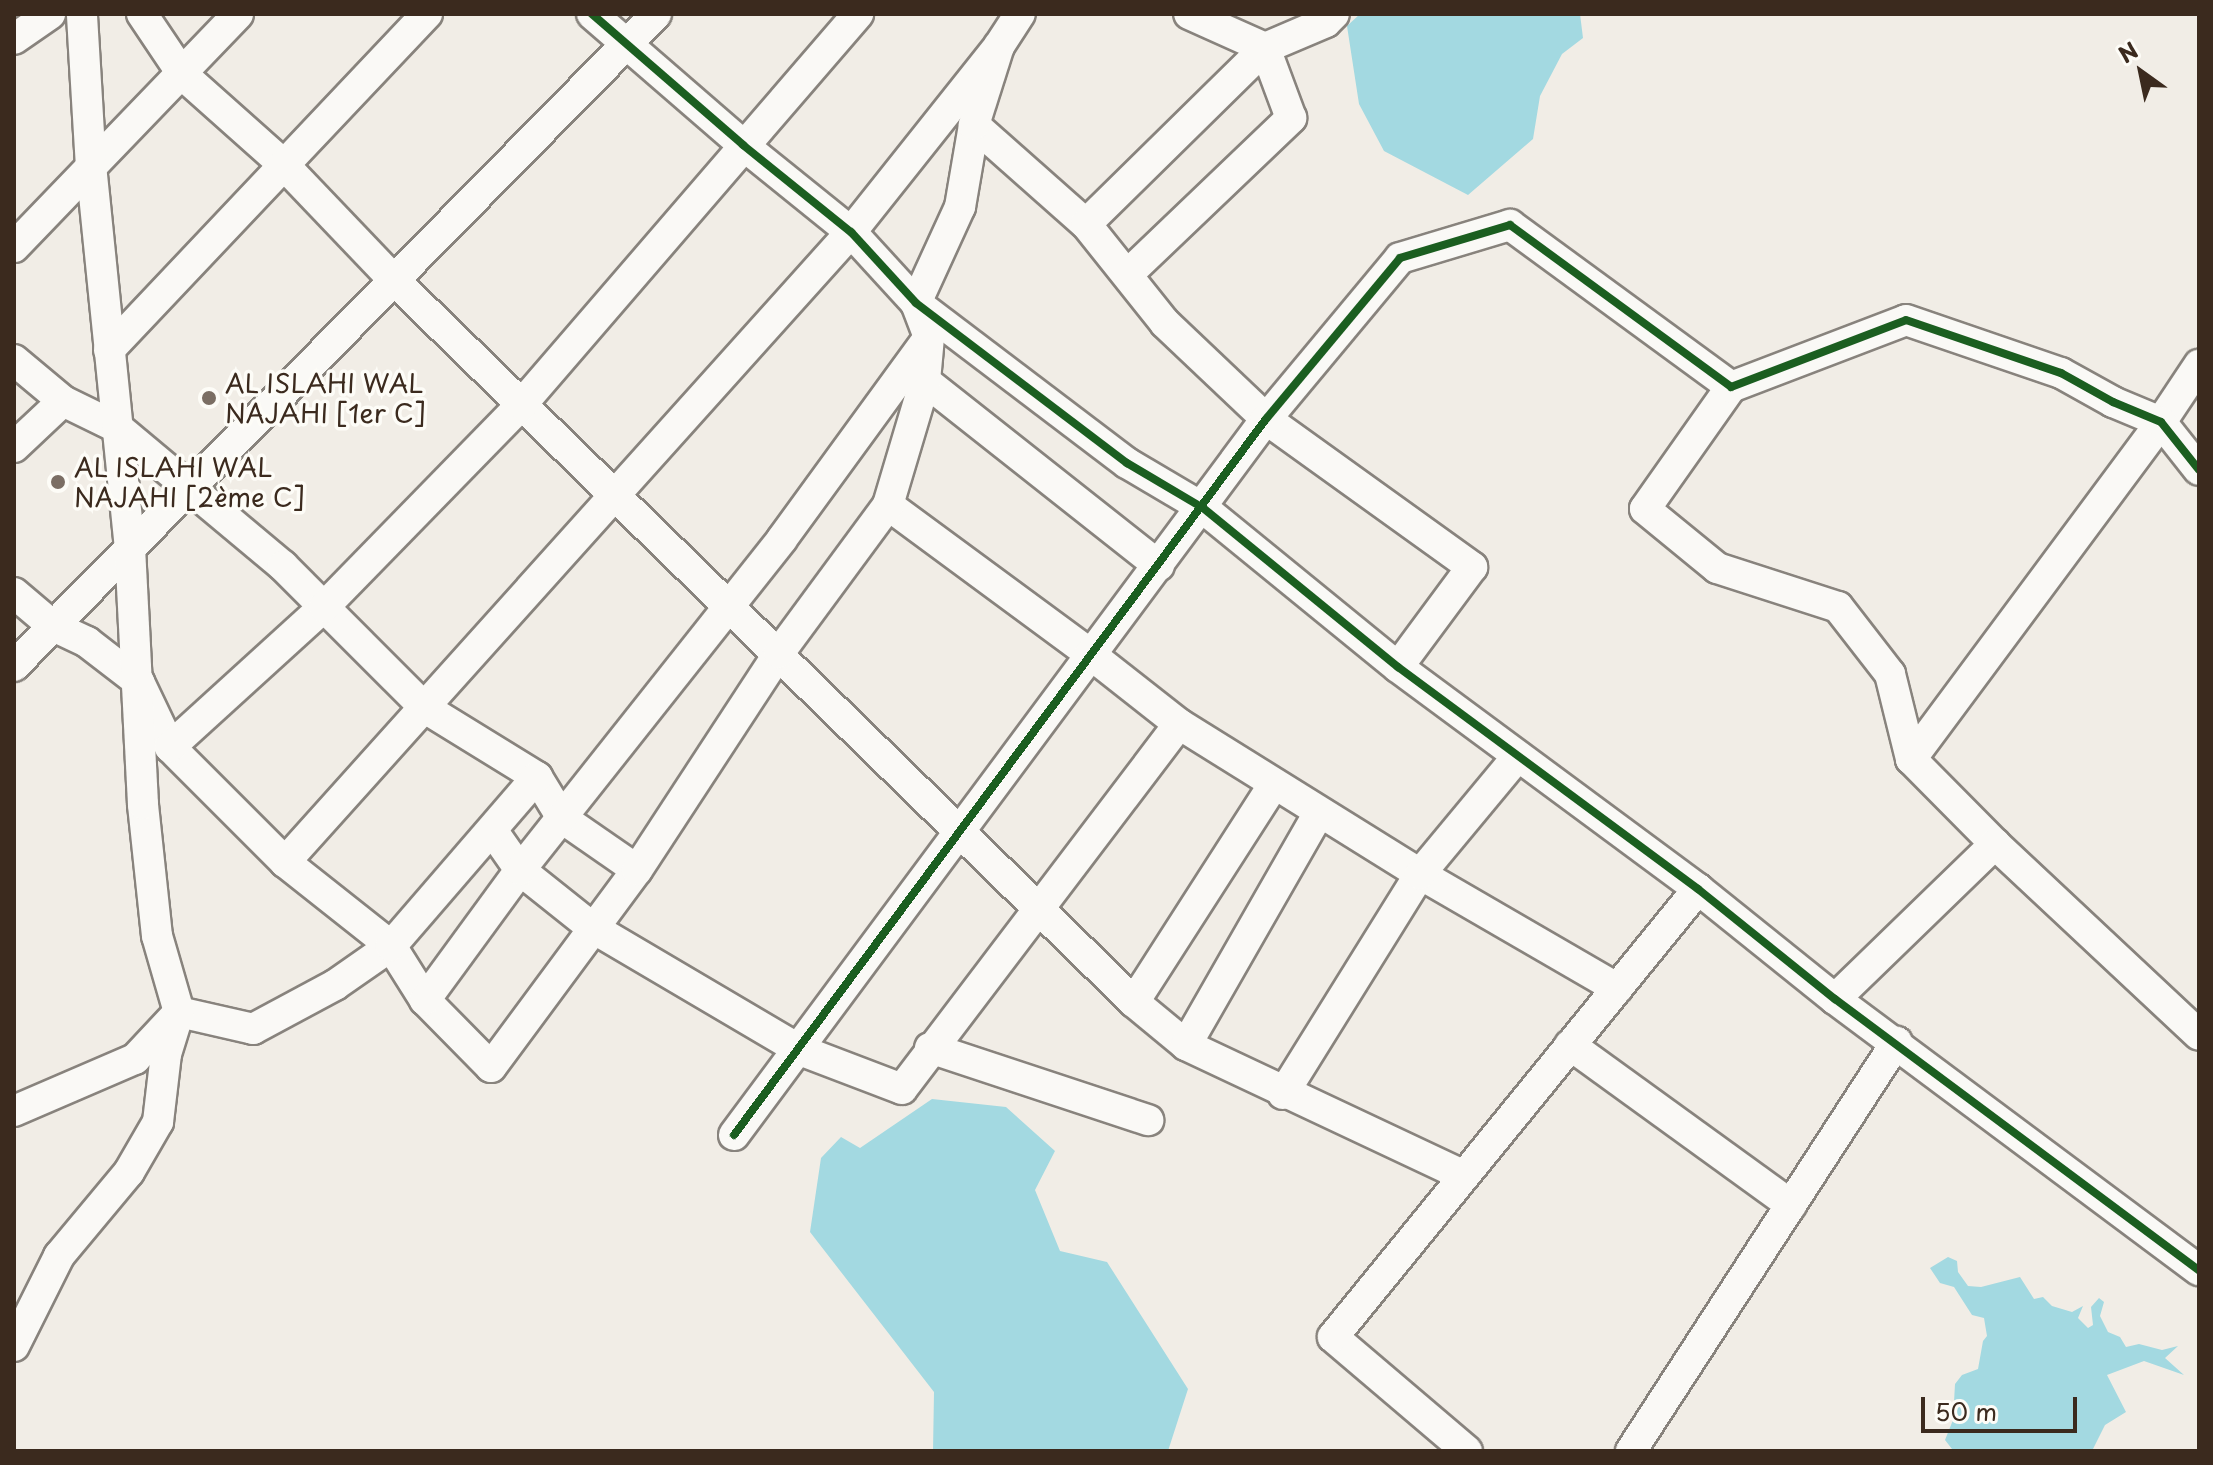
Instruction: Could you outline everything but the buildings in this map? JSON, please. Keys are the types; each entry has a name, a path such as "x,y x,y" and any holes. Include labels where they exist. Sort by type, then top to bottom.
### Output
{"street":[{"path":"14,39 50,14"},
{"path":"14,1346 59,1256 129,1172 158,1122 166,1054 179,1012 157,936 143,804 130,549 91,167 82,14"},
{"path":"142,14 183,75 284,165 394,280 1134,1002 1186,1045 1283,1094 1464,1176"},
{"path":"14,247 183,75 238,14"},
{"path":"109,350 427,14"},
{"path":"592,14 743,145 851,232 916,303 1127,463 1203,508 1398,667 1698,889 1835,999 1897,1042 2199,1270"},
{"path":"14,666 656,14"},
{"path":"170,747 324,607 522,404 858,14"},
{"path":"285,862 851,232 999,46 1020,14"},
{"path":"1128,274 1291,118 1265,48 1189,14"},
{"path":"1086,224 1265,48 1325,17"},
{"path":"14,593 53,626 87,642 139,682 170,747 285,862 391,946 425,1000 491,1067 637,870 779,653 888,505 925,381 929,337 916,303 960,207 974,125 999,46"},
{"path":"974,125 1086,224 1165,323 1266,419 1472,567 1398,667"},
{"path":"734,1135 800,1050 1090,654 1203,508 1266,419 1400,258 1510,225 1731,387"},
{"path":"2199,470 2161,422 2113,402 2061,373 1906,320 1731,387 1645,509 1717,568 1838,607 1890,674 1911,759 1995,844 2199,1035"},
{"path":"425,1000 520,870 729,606 929,337"},
{"path":"14,360 63,401 118,428 283,566 425,708 537,777 562,818 637,870"},
{"path":"1911,759 2161,422 2199,365"},
{"path":"925,381 1159,566"},
{"path":"14,447 63,401"},
{"path":"888,505 1090,654 1179,724 1420,874 1617,988"},
{"path":"492,830 520,870 593,928 800,1050 902,1089 930,1048 1179,724"},
{"path":"1283,1094 1420,874 1518,756"},
{"path":"179,1012 253,1029 335,985 391,946 537,777"},
{"path":"1134,1002 1274,784"},
{"path":"1186,1045 1319,813"},
{"path":"1835,999 1995,844"},
{"path":"1467,1451 1333,1337 1698,889"},
{"path":"14,1111 135,1059 179,1012"},
{"path":"1631,1451 1897,1042"},
{"path":"1570,1045 1791,1205"},
{"path":"930,1048 1148,1120"}],"water":[{"path":"1360,14 1580,14 1583,38 1562,54 1540,96 1533,139 1468,195 1384,151 1359,104 1347,26"},
{"path":"932,1099 1006,1107 1055,1151 1035,1190 1060,1251 1107,1262 1188,1389 1168,1451 933,1451 934,1392 810,1232 821,1158 841,1137 860,1148"},
{"path":"1948,1257 1957,1261 1958,1272 1968,1286 1981,1287 2020,1277 2034,1299 2043,1297 2052,1306 2072,1312 2083,1306 2078,1318 2088,1328 2093,1325 2091,1307 2099,1298 2104,1302 2100,1316 2108,1332 2120,1337 2126,1347 2139,1344 2162,1350 2178,1346 2165,1358 2184,1375 2144,1361 2107,1375 2126,1412 2105,1425 2092,1451 1952,1449 1945,1440 1953,1420 1955,1384 1962,1375 1978,1369 1983,1341 1987,1336 1984,1318 1972,1315 1954,1287 1940,1283 1930,1268"}],"cycle path":[{"path":"592,14 743,145 851,232 916,303 1127,463 1203,508 1398,667 1698,889 1835,999 2199,1270"},
{"path":"734,1135 1266,419 1400,258 1510,225 1731,387 1906,320 2061,373 2113,402 2161,422 2199,470"}],"place":[{"name":"AL ISLAHI WAL NAJAHI [1er C]","path":"209,398"},
{"name":"AL ISLAHI WAL NAJAHI [2ème C]","path":"58,482"}]}
